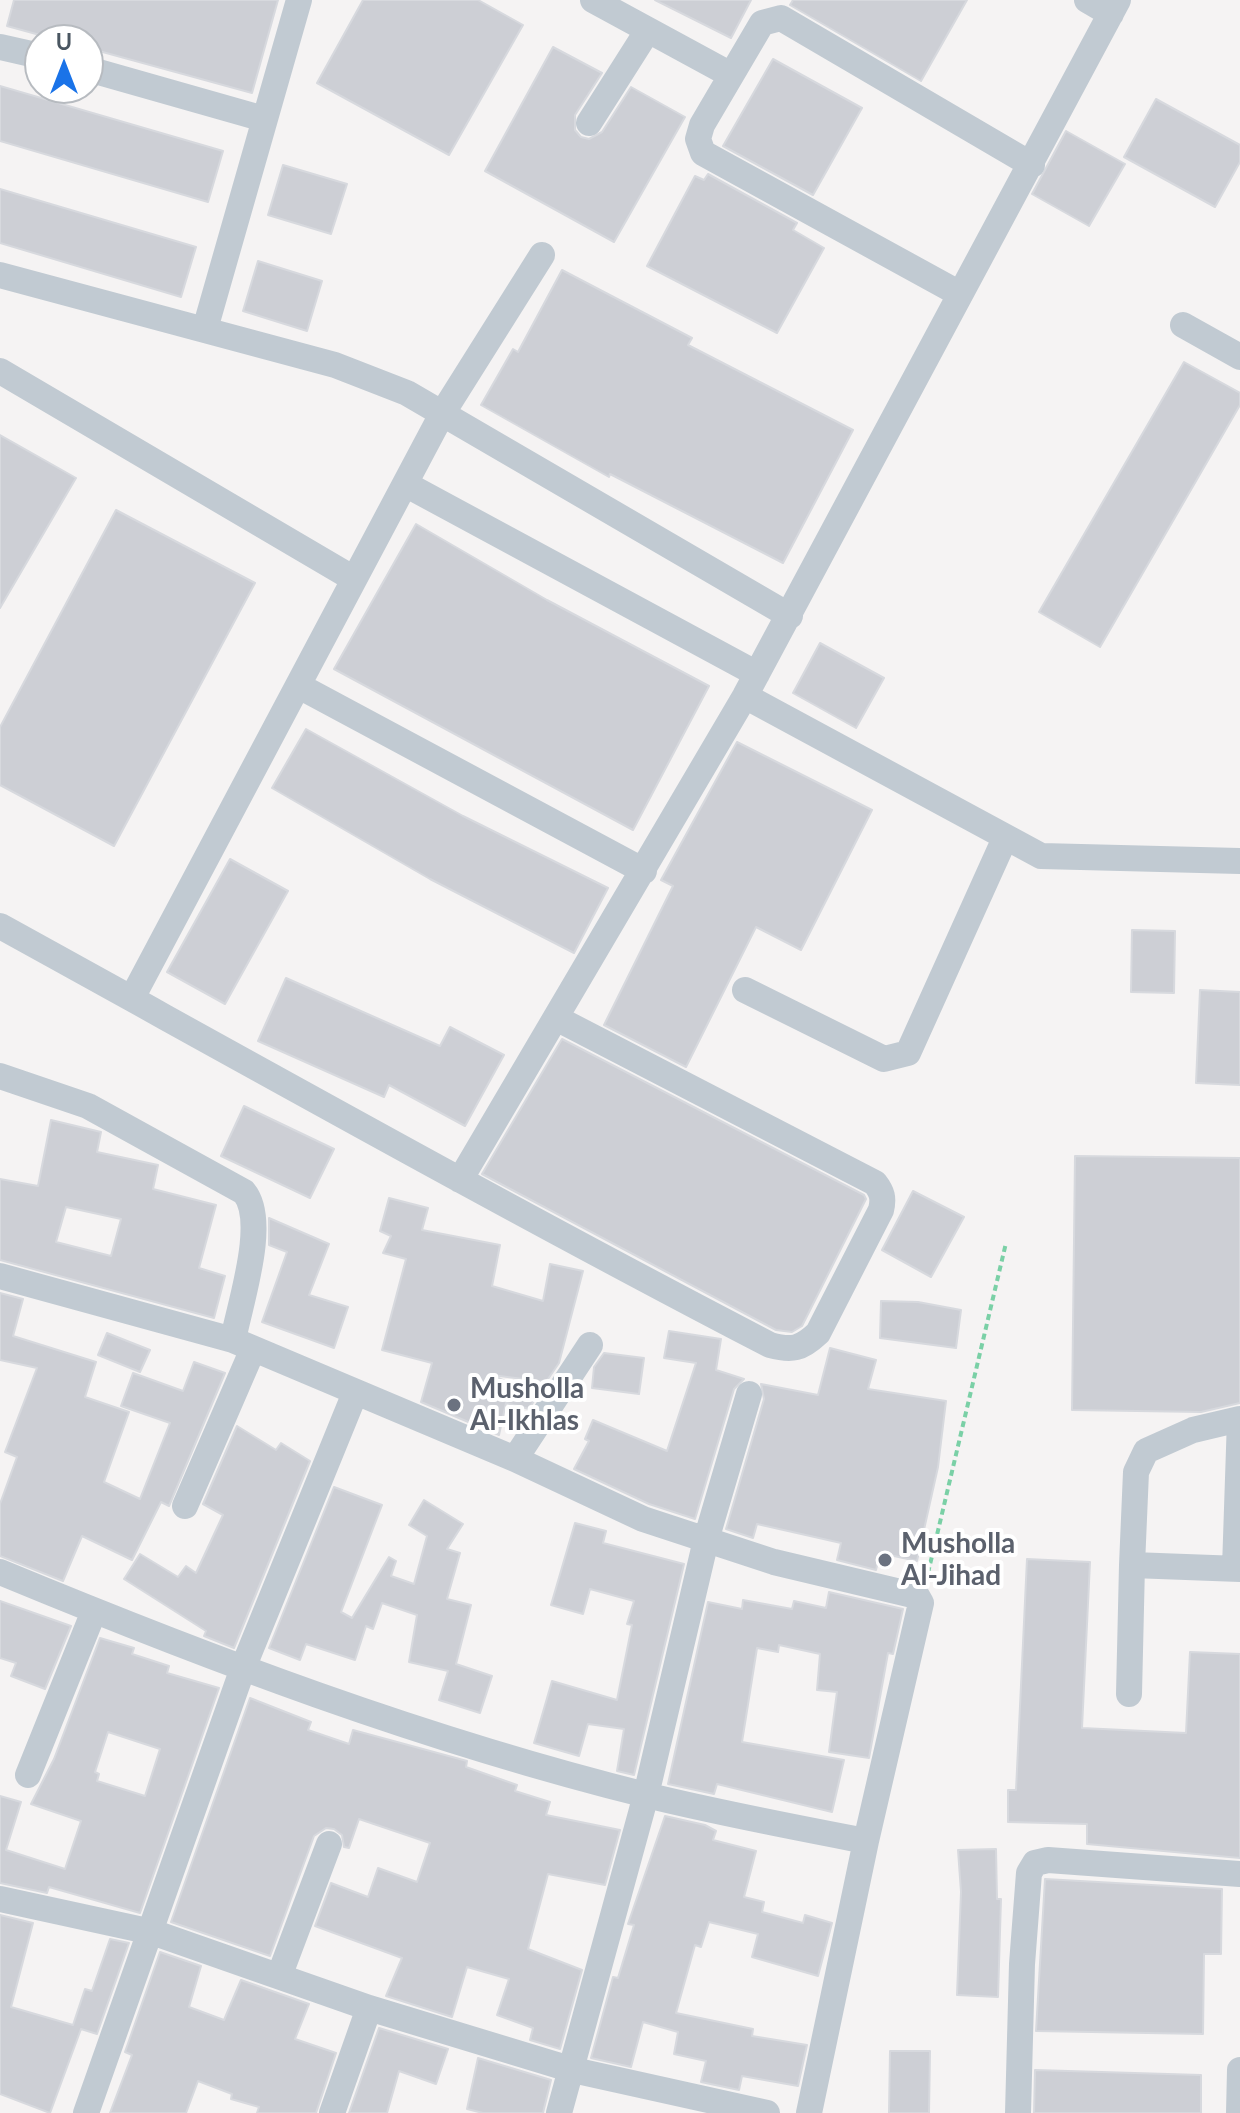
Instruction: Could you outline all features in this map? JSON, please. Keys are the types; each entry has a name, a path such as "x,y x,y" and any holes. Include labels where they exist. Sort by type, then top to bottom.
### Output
{"street":[{"path":"205,329 299,0"},
{"path":"593,0 731,75"},
{"path":"460,1180 644,871 790,616 1115,7 1087,0"},
{"path":"960,294 703,153 698,139 702,125 762,23 781,18 1032,165"},
{"path":"589,123 648,30"},
{"path":"0,47 24,52"},
{"path":"104,74 264,119"},
{"path":"132,998 442,414 542,255"},
{"path":"0,275 335,365 407,393 790,616"},
{"path":"1183,325 1240,357"},
{"path":"0,371 354,579"},
{"path":"407,485 751,685 1005,838 1041,856 1240,861"},
{"path":"299,686 644,871"},
{"path":"745,990 884,1059 908,1053 1005,838"},
{"path":"0,926 460,1180 770,1345 788,1350 800,1348 818,1333 881,1210 884,1201 875,1183 556,1018"},
{"path":"0,1076 88,1106 244,1192 252,1202 256,1223 243,1344 185,1506"},
{"path":"0,1276 243,1344 515,1459 643,1519 774,1562 913,1593 921,1603 866,1841 809,2113"},
{"path":"515,1459 590,1345"},
{"path":"86,2113 243,1668 355,1393"},
{"path":"559,2113 646,1795 706,1540 749,1394"},
{"path":"1129,1694 1132,1565 1136,1472 1146,1451 1193,1430 1240,1419 1238,1569 1132,1565"},
{"path":"0,1572 243,1668 430,1733 646,1795 866,1841"},
{"path":"28,1775 94,1611"},
{"path":"280,1974 329,1844"},
{"path":"1018,2113 1023,1949 1029,1873 1035,1863 1048,1860 1240,1874"},
{"path":"0,1899 152,1932 280,1974 369,2008 573,2070 767,2113"},
{"path":"332,2113 369,2008"},
{"path":"1239,2113 1240,2070"}],"path":[{"path":"921,1603 1006,1243"}],"building":[{"path":"14,0 278,0 252,93 104,52 104,24 24,24 24,31 7,26"},
{"path":"363,0 478,0 523,25 449,155 317,83"},
{"path":"655,0 751,0 731,38"},
{"path":"793,0 967,0 921,81 790,5"},
{"path":"553,47 602,73 575,115 575,130 581,137 589,139 602,132 631,87 685,117 614,242 485,171"},
{"path":"773,59 862,108 813,195 723,146"},
{"path":"0,86 24,93 24,104 62,104 223,151 208,202 0,141"},
{"path":"1156,99 1240,145 1240,162 1215,207 1124,157"},
{"path":"1066,131 1125,164 1089,226 1032,194"},
{"path":"283,165 347,184 331,234 268,215"},
{"path":"708,174 797,223 793,230 824,248 777,333 647,266 695,176 704,180"},
{"path":"0,189 196,247 181,297 0,243"},
{"path":"258,261 322,281 307,331 243,311"},
{"path":"562,270 692,338 688,345 853,430 783,563 610,474 609,477 481,405 513,349 518,352"},
{"path":"1184,362 1240,393 1240,405 1100,647 1039,612"},
{"path":"0,435 76,478 0,608"},
{"path":"116,510 255,583 114,846 0,785 0,727"},
{"path":"416,524 547,600 709,686 633,830 334,669"},
{"path":"820,643 884,678 856,728 793,693"},
{"path":"306,729 463,816 608,888 574,953 430,879 272,788"},
{"path":"737,742 872,810 801,950 756,927 686,1067 604,1025 673,886 661,880"},
{"path":"230,859 288,891 225,1004 167,972"},
{"path":"1132,930 1175,931 1174,993 1131,992"},
{"path":"286,978 440,1046 450,1027 504,1055 465,1126 389,1085 384,1097 258,1041"},
{"path":"1200,990 1240,992 1240,1085 1196,1083"},
{"path":"562,1039 864,1195 866,1199 802,1326 792,1332 776,1330 482,1174"},
{"path":"244,1106 334,1149 310,1198 221,1156"},
{"path":"51,1120 101,1132 97,1152 158,1165 153,1189 216,1205 199,1268 225,1276 214,1318 0,1260 0,1179 38,1186","holes":["66,1207 121,1219 111,1256 56,1242"]},
{"path":"1075,1156 1240,1158 1240,1403 1201,1412 1072,1410"},
{"path":"913,1191 964,1217 931,1277 882,1250"},
{"path":"389,1198 428,1208 422,1230 500,1245 492,1286 543,1301 550,1264 583,1271 559,1363 546,1382 492,1375 537,1396 529,1409 506,1403 499,1435 421,1402 432,1363 382,1350 406,1259 383,1253 391,1236 380,1231"},
{"path":"269,1218 329,1244 309,1295 348,1307 334,1348 262,1322 287,1252 269,1245"},
{"path":"0,1293 23,1299 13,1336 96,1362 85,1397 129,1412 104,1482 140,1499 170,1423 121,1406 133,1373 183,1391 194,1362 225,1373 169,1506 161,1502 132,1560 82,1536 63,1581 0,1556 0,1504 17,1457 5,1452 37,1368 0,1360"},
{"path":"881,1301 918,1302 961,1310 956,1348 880,1338"},
{"path":"669,1331 721,1339 716,1370 744,1379 734,1389 695,1519 649,1504 574,1469 589,1441 585,1439 593,1420 667,1451 696,1363 664,1358"},
{"path":"107,1333 150,1350 140,1372 98,1355"},
{"path":"830,1348 876,1360 868,1389 946,1401 938,1467 917,1561 880,1553 876,1570 837,1560 841,1543 757,1524 753,1538 726,1529 764,1399 761,1384 818,1395"},
{"path":"604,1353 644,1358 639,1394 592,1388 594,1367"},
{"path":"237,1426 276,1450 281,1443 310,1461 234,1648 204,1636 206,1631 124,1579 140,1554 178,1577 186,1566 196,1573 223,1515 203,1504"},
{"path":"334,1487 382,1505 341,1612 352,1618 389,1557 396,1561 391,1576 414,1584 427,1536 409,1525 424,1500 463,1524 447,1549 460,1553 447,1599 471,1605 456,1664 492,1676 480,1713 439,1700 448,1671 409,1662 417,1615 382,1603 373,1629 366,1626 355,1660 306,1644 300,1660 269,1648"},
{"path":"575,1523 606,1531 603,1543 684,1564 634,1775 617,1771 624,1729 588,1724 579,1756 534,1743 552,1681 617,1700 632,1625 627,1624 634,1601 590,1589 583,1614 551,1605"},
{"path":"1027,1559 1090,1562 1082,1728 1186,1733 1190,1652 1240,1654 1240,1858 1087,1844 1087,1824 1008,1822 1008,1790 1016,1790"},
{"path":"829,1592 903,1609 893,1654 888,1653 869,1758 829,1752 837,1692 817,1690 820,1654 779,1645 778,1652 757,1648 742,1742 844,1760 832,1812 717,1784 714,1794 668,1784 708,1602 742,1609 743,1600 792,1609 794,1601 826,1608"},
{"path":"0,1601 71,1626 45,1689 11,1676 16,1663 0,1658"},
{"path":"100,1638 134,1648 132,1654 169,1666 167,1673 219,1688 140,1913 49,1887 47,1893 0,1883 0,1796 21,1802 6,1850 65,1869 81,1821 31,1804 54,1759","holes":["108,1732 160,1749 145,1796 97,1781 99,1774 95,1772"]},
{"path":"250,1698 311,1722 308,1730 349,1744 353,1730 467,1761 466,1767 517,1785 515,1791 550,1802 546,1815 620,1830 605,1885 548,1874 528,1949 582,1970 560,2049 530,2040 533,2028 497,2015 509,1979 467,1967 452,2017 386,1996 402,1958 315,1926 331,1883 368,1897 378,1868 417,1882 430,1843 359,1819 349,1848 344,1847 342,1835 334,1829 326,1828 314,1836 270,1956 171,1922"},
{"path":"665,1816 705,1825 716,1831 713,1840 756,1851 744,1897 764,1902 762,1912 803,1923 805,1915 832,1923 818,1976 752,1957 758,1934 709,1922 701,1947 695,1945 676,2013 753,2029 752,2036 807,2045 798,2086 742,2076 739,2090 701,2082 706,2061 674,2054 678,2032 643,2022 631,2067 591,2058 613,1977 618,1978 634,1925 628,1924"},
{"path":"996,1849 997,1899 1001,1899 998,1997 957,1995 961,1892 958,1850"},
{"path":"1045,1879 1222,1889 1221,1954 1204,1954 1203,2034 1036,2031"},
{"path":"0,1915 33,1923 11,2007 73,2025 85,1989 92,1991 110,1939 129,1943 97,2034 81,2029 50,2113 0,2094"},
{"path":"160,1952 201,1966 189,2007 224,2020 241,1980 309,2004 295,2039 336,2053 316,2113 257,2113 259,2107 231,2099 232,2094 198,2081 186,2113 110,2113 132,2055 125,2052"},
{"path":"379,2028 448,2049 436,2084 399,2071 387,2113 349,2113"},
{"path":"890,2051 930,2051 929,2113 889,2113"},
{"path":"478,2058 551,2080 543,2113 483,2113 467,2109"},
{"path":"1035,2070 1201,2075 1201,2113 1034,2113"}],"place":[{"name":"Musholla Al-Ikhlas","path":"454,1405"},
{"name":"Musholla Al-Jihad","path":"885,1560"}]}
